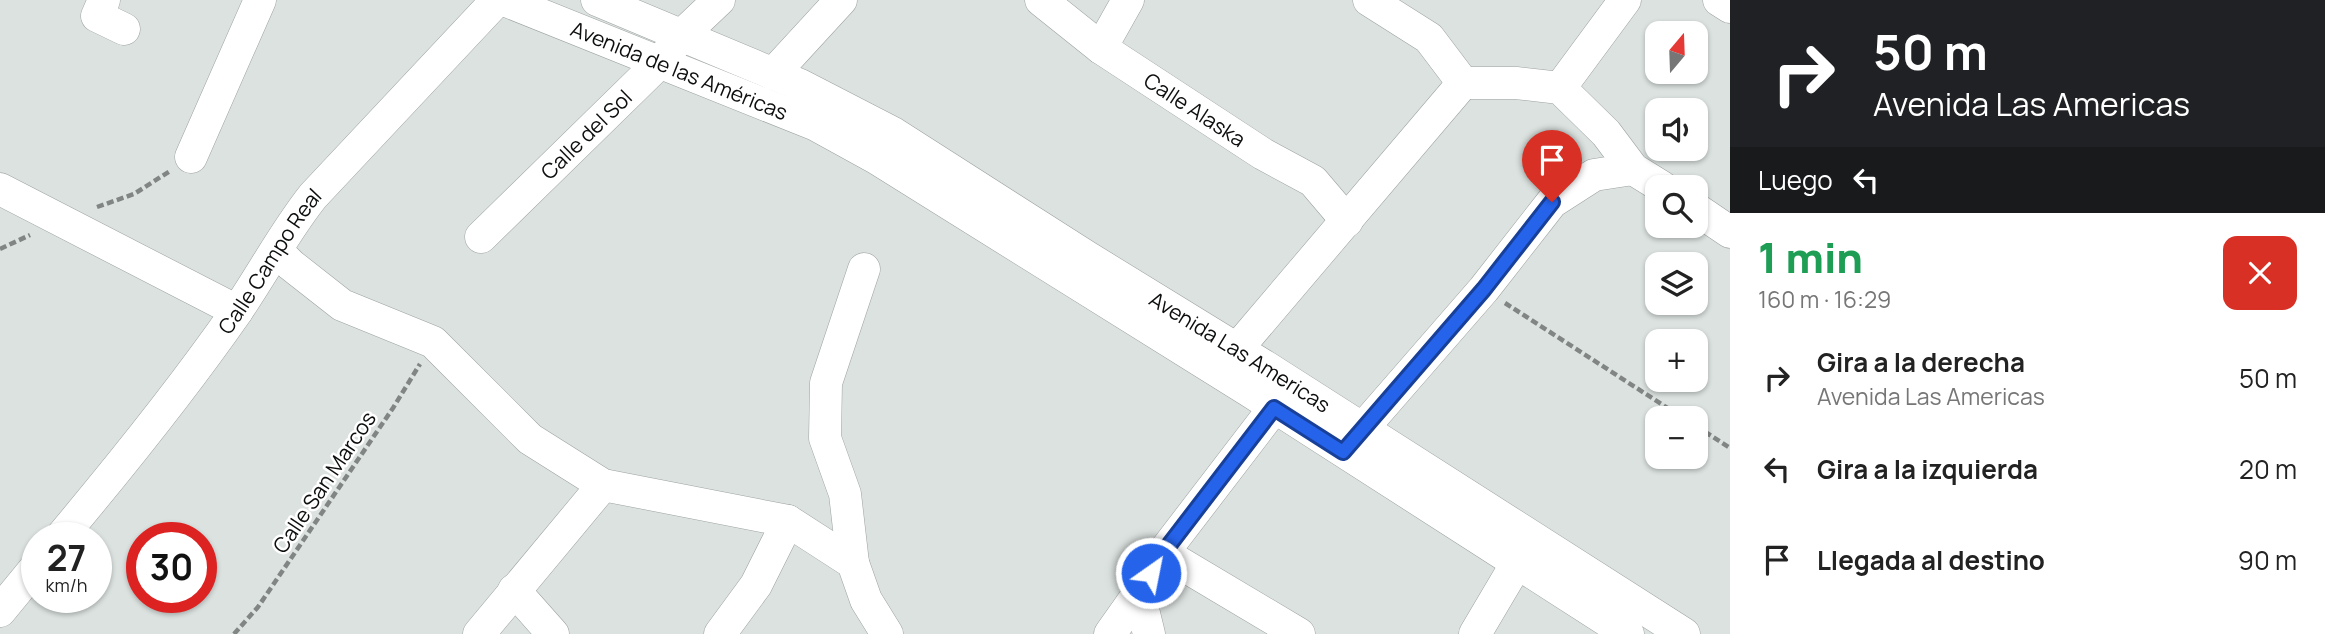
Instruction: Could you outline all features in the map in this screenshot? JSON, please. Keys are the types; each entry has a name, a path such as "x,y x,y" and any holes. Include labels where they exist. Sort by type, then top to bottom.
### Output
{"street":[{"path":"104,0 97,16 124,29"},
{"path":"191,158 260,0"},
{"name":"Calle Campo Real","path":"74,522 152,428 237,311 313,195 497,0"},
{"name":"Avenida de las Américas","path":"505,0 660,62 822,112"},
{"name":"Avenida de las Américas","path":"597,0 774,74 822,112"},
{"name":"Calle del Sol","path":"481,237 660,62 682,35 719,0"},
{"path":"774,74 841,0"},
{"name":"Calle Alaska","path":"1041,0 1101,48 1263,154 1313,181 1347,221"},
{"path":"1101,48 1128,0"},
{"path":"1369,0 1429,38 1463,83"},
{"path":"1560,88 1625,0"},
{"path":"1719,0 1730,6"},
{"path":"1236,350 1463,83 1516,83 1560,88 1606,133 1633,169 1645,176"},
{"name":"Avenida Las Americas","path":"822,112 892,133 1236,350 1264,389 1352,440"},
{"name":"Avenida Las Americas","path":"822,112 876,158 1352,440 1526,551 1684,634"},
{"path":"1352,440 1484,289 1552,202 1594,175 1633,169"},
{"path":"0,189 237,311"},
{"path":"1708,217 1730,232"},
{"path":"277,251 342,305 433,342 530,439 603,485 788,521 853,563"},
{"path":"864,269 826,383 824,438 845,494 853,563 866,600 887,634"},
{"path":"1110,634 1139,593 1264,389"},
{"path":"479,634 603,485"},
{"path":"720,634 756,585 788,521"},
{"path":"1475,634 1526,551"},
{"name":"Avenida Las Americas","path":"1526,551 1628,634"},
{"path":"1163,553 1299,634"},
{"path":"0,611 21,585"},
{"path":"514,590 553,634"},
{"path":"1139,593 1149,634"}],"path":[{"path":"1484,289 1664,406"},
{"name":"Calle San Marcos","path":"234,634 258,607 281,574 393,408 433,342"},
{"path":"1708,434 1730,449"}],"route":[{"path":"1151,573 1163,553 1274,408 1343,452 1484,289 1552,202"}]}
